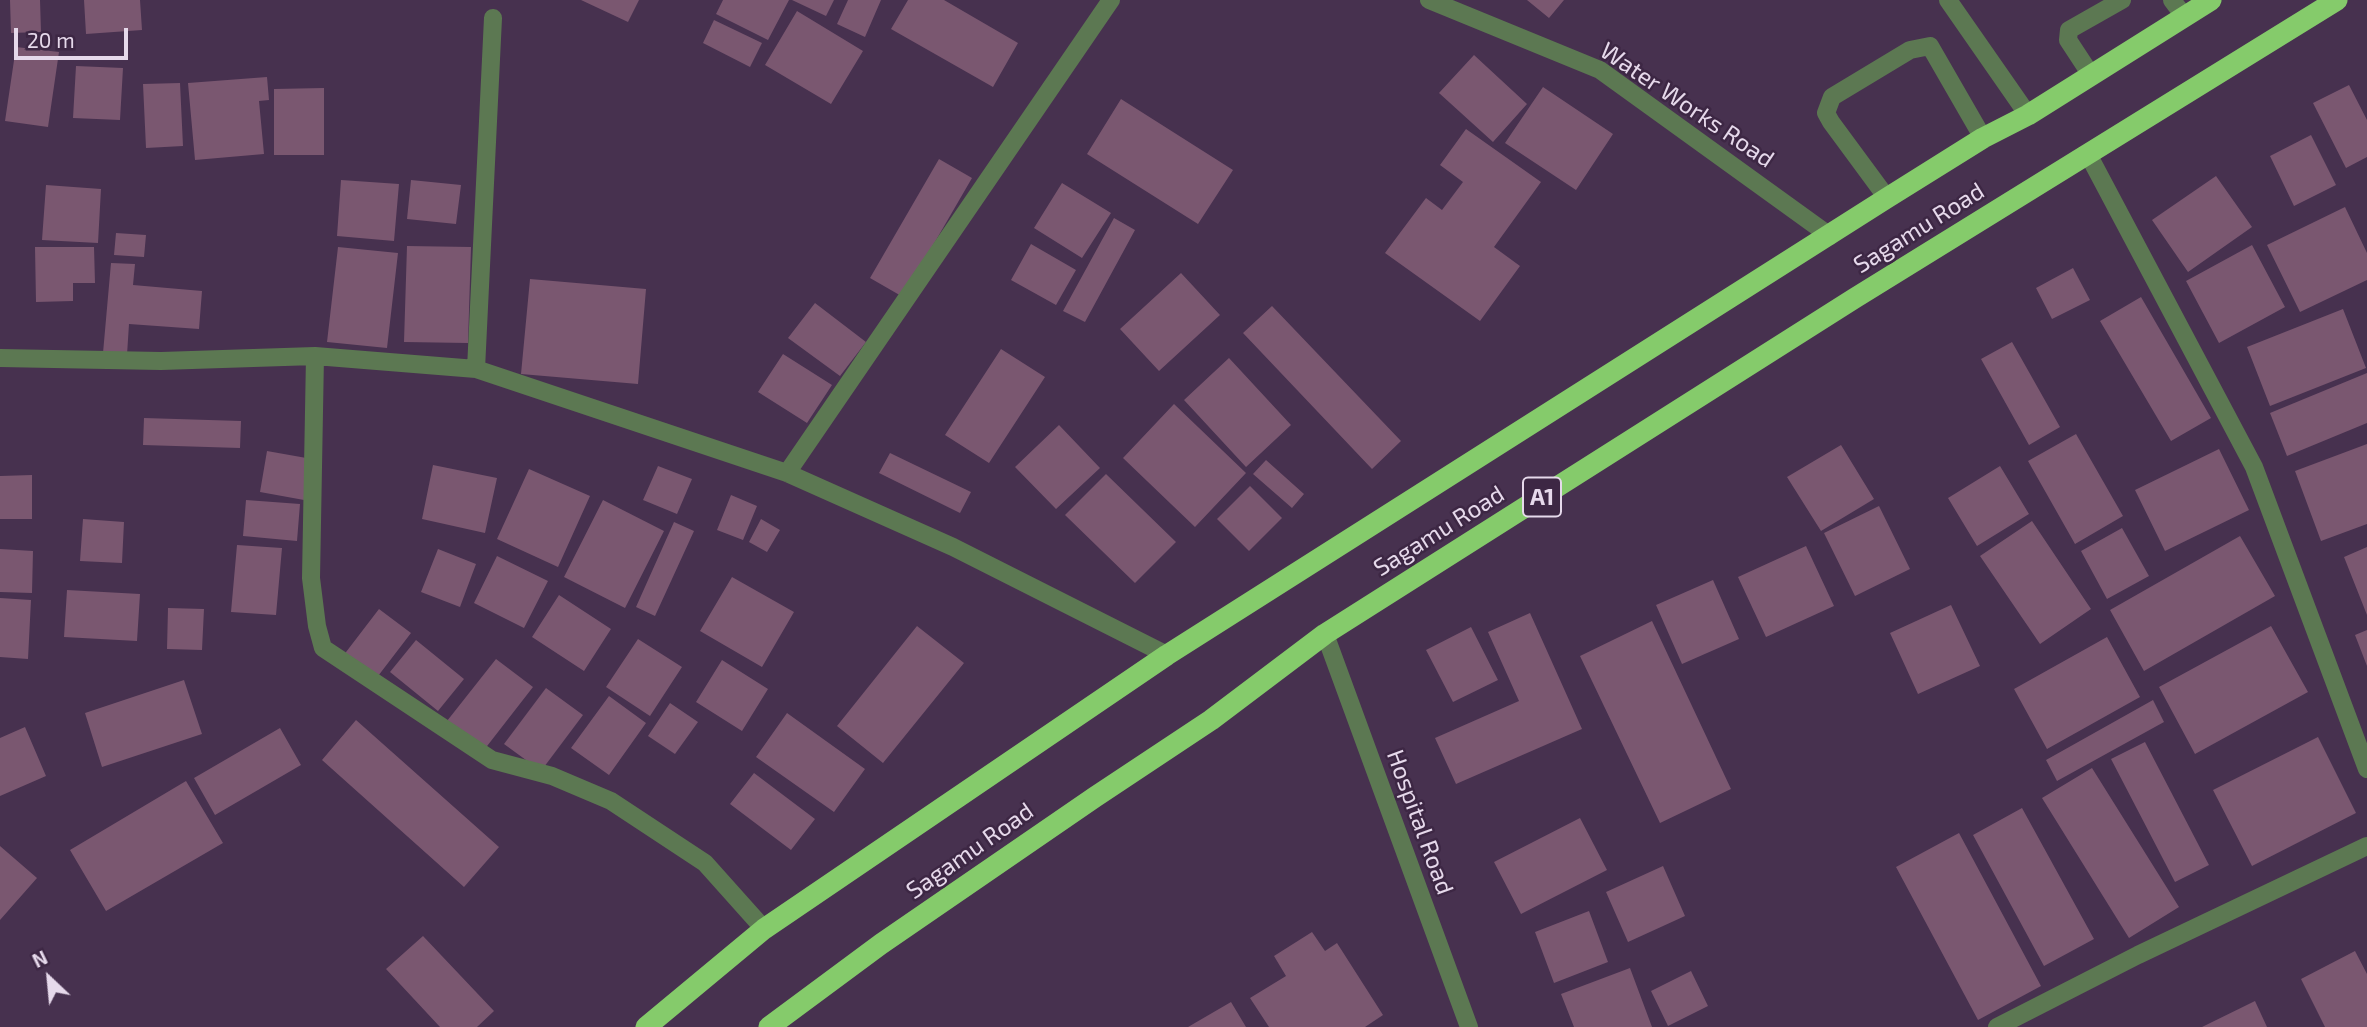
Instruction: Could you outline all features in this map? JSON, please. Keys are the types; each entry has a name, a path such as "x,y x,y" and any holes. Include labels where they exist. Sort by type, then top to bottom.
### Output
{"highway":[{"name":"Sagamu Road","path":"646,1027 764,929 1167,656 1887,198 2091,75 2178,8 2211,0"},
{"name":"Sagamu Road","path":"769,1027 881,944 1211,720 1325,634 1843,305 2337,0"}],"street":[{"path":"787,473 1111,0"},
{"name":"Water Works Road","path":"1429,0 1600,70 1830,236"},
{"path":"1948,0 2028,115"},
{"path":"2091,75 2068,40 2069,30 2122,0"},
{"path":"476,369 493,18"},
{"path":"1887,198 1826,113 1832,97 1910,50 1930,46 1983,138"},
{"path":"2088,154 2254,467 2367,769"},
{"path":"0,358 160,360 315,356 476,369 787,473 953,547 1167,656"},
{"path":"315,356 312,578 317,626 323,648 492,760 552,776 611,801 705,863 764,929"},
{"name":"Hospital Road","path":"1325,634 1469,1027"},
{"path":"1997,1027 2138,955 2367,846"}],"building":[{"path":"10,0 40,0 41,32 11,33"},
{"path":"84,0 140,0 142,30 86,34"},
{"path":"581,0 639,0 628,22"},
{"path":"723,0 789,0 768,40 716,14"},
{"path":"792,0 834,0 826,16"},
{"path":"848,0 881,0 865,37 837,24"},
{"path":"908,0 944,0 1018,43 993,87 891,29"},
{"path":"1527,0 1564,0 1549,18"},
{"path":"797,11 863,51 831,104 765,65"},
{"path":"714,20 762,43 750,67 703,43"},
{"path":"16,47 59,52 48,127 5,121"},
{"path":"1474,55 1527,104 1493,142 1439,93"},
{"path":"76,66 123,68 120,120 73,118"},
{"path":"267,77 269,100 259,101 264,154 195,160 188,83"},
{"path":"180,83 183,146 146,148 143,84"},
{"path":"2349,85 2367,120 2367,157 2346,168 2313,103"},
{"path":"1543,87 1613,134 1576,190 1505,143"},
{"path":"324,88 324,155 274,155 274,89"},
{"path":"1121,99 1233,170 1198,224 1087,154"},
{"path":"1466,129 1541,182 1494,247 1520,266 1480,321 1385,253 1426,198 1442,210 1463,182 1440,165"},
{"path":"2311,135 2336,185 2294,206 2270,156"},
{"path":"939,159 972,178 903,297 870,278"},
{"path":"2216,176 2252,227 2188,272 2152,220"},
{"path":"341,180 399,184 394,241 337,236"},
{"path":"411,180 461,185 456,224 407,219"},
{"path":"1062,183 1111,213 1082,258 1034,228"},
{"path":"46,185 101,189 98,243 42,240"},
{"path":"2345,207 2367,253 2367,280 2300,312 2267,245"},
{"path":"1114,218 1135,230 1085,322 1063,311"},
{"path":"116,233 146,235 144,257 114,255"},
{"path":"1031,244 1076,270 1056,305 1011,280"},
{"path":"2252,245 2285,307 2219,343 2186,281"},
{"path":"407,246 471,247 468,343 404,342"},
{"path":"35,247 94,247 95,283 73,283 73,301 36,302"},
{"path":"338,247 398,253 387,348 327,342"},
{"path":"111,263 135,264 133,285 202,291 199,329 129,324 127,355 103,353"},
{"path":"2073,268 2090,300 2052,319 2036,288"},
{"path":"1181,273 1220,315 1159,371 1120,329"},
{"path":"530,279 646,289 638,384 521,374"},
{"path":"2141,297 2211,418 2171,441 2100,321"},
{"path":"815,303 866,342 840,376 788,338"},
{"path":"1272,306 1401,441 1372,469 1243,333"},
{"path":"2343,309 2366,368 2270,406 2247,347"},
{"path":"2012,342 2060,427 2029,445 1981,359"},
{"path":"1001,349 1045,377 989,463 945,435"},
{"path":"783,354 832,385 807,423 758,392"},
{"path":"1229,358 1291,425 1246,467 1184,400"},
{"path":"2367,373 2367,423 2287,456 2270,413"},
{"path":"1174,404 1246,473 1195,527 1123,458"},
{"path":"144,418 241,421 240,448 143,445"},
{"path":"1059,425 1100,468 1056,509 1015,467"},
{"path":"2076,434 2123,516 2075,544 2028,461"},
{"path":"2367,444 2367,524 2321,541 2295,471"},
{"path":"1841,445 1874,499 1821,531 1787,477"},
{"path":"2219,449 2249,510 2165,551 2135,490"},
{"path":"267,451 312,459 304,500 260,492"},
{"path":"890,453 971,492 960,513 879,473"},
{"path":"1266,460 1304,494 1292,508 1253,474"},
{"path":"433,465 497,478 485,533 422,519"},
{"path":"658,466 692,479 677,514 643,500"},
{"path":"2000,466 2029,514 1977,546 1948,498"},
{"path":"529,469 590,496 558,567 497,539"},
{"path":"1106,474 1176,542 1135,583 1065,515"},
{"path":"32,475 32,519 0,519 0,476"},
{"path":"1250,486 1282,518 1249,551 1217,519"},
{"path":"731,495 757,506 743,540 717,530"},
{"path":"246,500 300,504 297,541 243,536"},
{"path":"603,500 664,531 625,608 564,577"},
{"path":"1879,506 1910,569 1855,596 1824,533"},
{"path":"83,519 124,522 122,563 80,561"},
{"path":"761,519 780,530 767,552 749,542"},
{"path":"2032,521 2091,609 2040,644 1980,556"},
{"path":"674,522 694,531 655,616 636,607"},
{"path":"2122,528 2149,576 2107,599 2081,551"},
{"path":"2240,536 2275,596 2144,671 2110,610"},
{"path":"237,545 282,548 276,615 231,612"},
{"path":"1806,546 1834,606 1766,637 1738,577"},
{"path":"2367,547 2367,615 2344,557"},
{"path":"0,549 33,551 32,593 0,592"},
{"path":"438,549 476,564 460,607 421,592"},
{"path":"497,556 548,581 524,628 474,603"},
{"path":"732,577 794,612 762,667 700,631"},
{"path":"1713,580 1739,639 1682,664 1656,605"},
{"path":"67,590 140,594 137,641 64,637"},
{"path":"559,595 611,629 584,671 532,637"},
{"path":"0,598 31,600 28,659 0,657"},
{"path":"1951,605 1980,666 1918,694 1890,633"},
{"path":"168,608 204,609 202,650 167,649"},
{"path":"379,609 411,633 375,680 343,656"},
{"path":"1530,613 1582,729 1456,784 1435,738 1519,701 1488,632"},
{"path":"1652,621 1731,789 1660,823 1580,656"},
{"path":"917,626 964,663 883,763 837,726"},
{"path":"2271,626 2308,692 2195,754 2159,687"},
{"path":"1471,627 1498,680 1453,702 1426,650"},
{"path":"2367,630 2367,666 2355,635"},
{"path":"2107,637 2140,697 2047,749 2014,689"},
{"path":"638,639 682,667 650,716 606,687"},
{"path":"416,640 464,679 438,711 390,672"},
{"path":"496,659 533,687 484,750 447,721"},
{"path":"722,660 768,689 742,731 696,702"},
{"path":"184,680 202,734 102,767 85,713"},
{"path":"546,688 583,715 541,771 504,744"},
{"path":"609,696 646,723 609,775 571,748"},
{"path":"2153,700 2164,722 2057,781 2046,760"},
{"path":"670,703 698,722 675,754 648,736"},
{"path":"787,713 865,769 834,812 756,757"},
{"path":"356,720 499,847 464,887 322,760"},
{"path":"25,727 46,776 0,796 0,738"},
{"path":"280,728 301,765 215,815 194,778"},
{"path":"2318,737 2356,813 2252,866 2213,790"},
{"path":"2145,742 2209,865 2175,882 2111,759"},
{"path":"2092,768 2179,907 2129,938 2042,798"},
{"path":"754,773 815,819 791,850 730,804"},
{"path":"186,781 223,843 106,911 70,850"},
{"path":"2022,808 2094,939 2044,966 1973,835"},
{"path":"1580,818 1607,870 1521,914 1494,862"},
{"path":"1959,833 2041,986 1978,1020 1896,867"},
{"path":"0,846 37,878 0,920"},
{"path":"1663,866 1685,916 1628,942 1606,892"},
{"path":"1589,911 1608,962 1554,983 1535,932"},
{"path":"1312,932 1325,951 1337,943 1383,1015 1365,1027 1269,1027 1250,998 1286,976 1274,956"},
{"path":"423,936 494,1011 477,1027 440,1027 386,969"},
{"path":"2355,951 2367,974 2367,1027 2325,1027 2301,979"},
{"path":"1630,968 1652,1027 1574,1027 1561,994"},
{"path":"1691,971 1708,1006 1668,1026 1651,991"},
{"path":"2255,1001 2267,1027 2202,1027"},
{"path":"1231,1002 1246,1027 1188,1027"}]}
